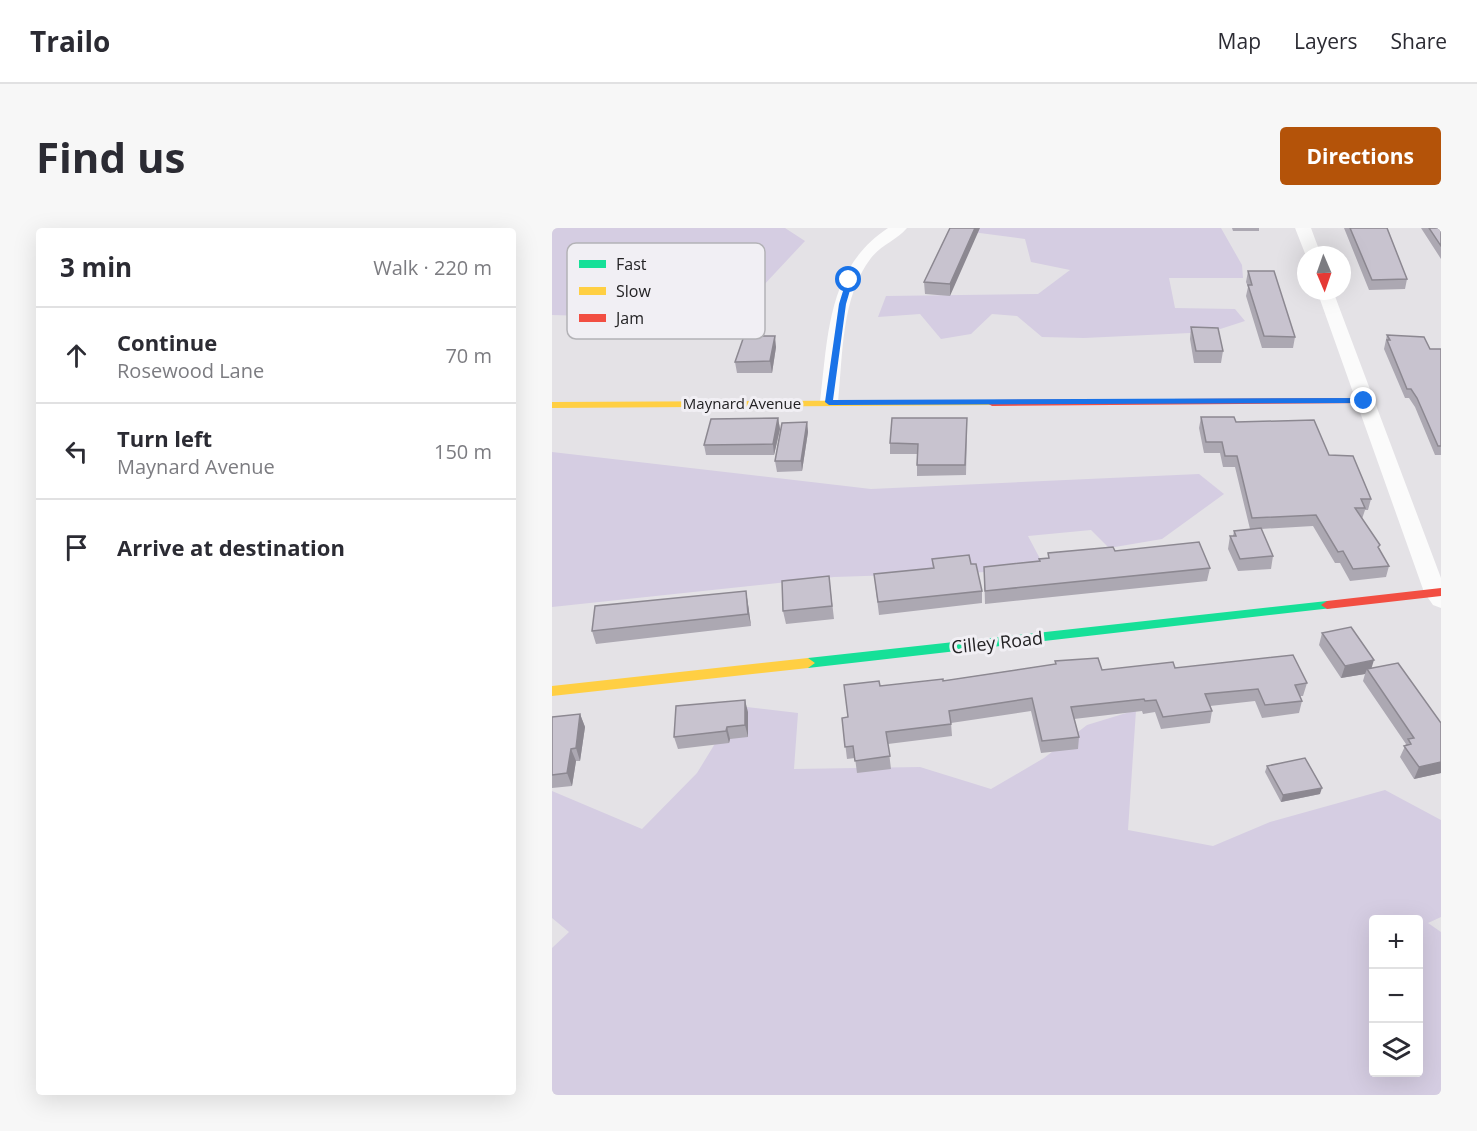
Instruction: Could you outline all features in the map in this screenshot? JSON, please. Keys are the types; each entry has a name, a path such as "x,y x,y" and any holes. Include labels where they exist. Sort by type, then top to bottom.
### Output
{"street":[{"path":"829,402 842,304 849,280 863,257 898,228"},
{"path":"1303,228 1310,246"},
{"path":"1328,300 1364,401 1439,595"},
{"name":"Maynard Avenue","path":"552,405 1364,401"},
{"name":"Cilley Road","path":"552,691 1439,595"}],"shaded area":[{"path":"552,228 785,228 805,241 765,284 765,243 567,243 567,315 552,315"},
{"path":"972,228 1221,228 1242,265 1243,278 1169,278 1175,308 1235,309 1245,321 1211,332 1084,338 1042,337 1017,316 992,314 971,334 941,339 920,314 878,317 886,296 1038,294 1070,270 1031,262 1025,239 972,232"},
{"path":"552,452 871,489 1199,474 1224,494 1162,539 1109,548 1091,530 1028,536 1046,570 834,577 552,607"},
{"path":"738,706 798,713 794,769 920,767 991,789 1044,758 1087,725 1136,710 1128,830 1213,846 1270,822 1385,790 1441,820 1441,917 1428,923 1441,932 1441,1095 552,1095 552,948 569,932 552,918 552,791 642,829 697,773"}],"building":[{"path":"950,228 975,228 950,284 924,282"},
{"path":"1350,228 1387,228 1407,279 1372,280"},
{"path":"1429,228 1441,228 1441,246"},
{"path":"1248,271 1274,271 1295,337 1264,336 1248,285 1252,285"},
{"path":"1191,327 1218,328 1223,351 1196,351"},
{"path":"1387,335 1424,337 1430,349 1441,349 1441,446 1438,446 1417,398 1411,389 1407,389"},
{"path":"765,336 775,336 770,361 735,362 743,339 765,339"},
{"path":"1201,417 1234,417 1236,422 1314,420 1329,455 1353,456 1371,499 1361,499 1365,508 1355,508 1380,545 1378,547 1389,566 1353,569 1343,551 1338,552 1316,515 1252,518 1237,456 1225,456 1222,442 1206,442"},
{"path":"778,418 773,444 704,445 711,419"},
{"path":"892,418 967,418 965,465 917,465 918,444 890,443"},
{"path":"807,422 801,461 775,461 782,423"},
{"path":"1261,528 1273,556 1240,559 1230,536 1236,536 1234,531"},
{"path":"1199,542 1210,568 985,591 984,567 1040,561 1039,559 1049,558 1048,553 1113,547 1115,551"},
{"path":"969,555 971,564 976,564 982,591 878,602 874,574 934,568 932,559"},
{"path":"829,576 832,606 783,611 782,581"},
{"path":"746,591 748,614 592,631 595,606"},
{"path":"1351,627 1374,660 1345,666 1322,633"},
{"path":"1293,655 1307,683 1295,685 1302,701 1265,705 1258,689 1205,694 1212,711 1163,717 1156,700 1145,701 1144,699 1071,707 1079,737 1042,741 1032,698 949,711 951,724 886,732 890,756 855,761 853,746 845,747 842,718 848,717 844,685 879,681 880,686 943,679 943,681 1056,664 1055,661 1098,658 1102,670 1173,662 1175,668"},
{"path":"1398,663 1441,723 1441,762 1419,767 1404,746 1411,744 1408,739 1414,738 1367,669"},
{"path":"745,700 745,725 727,727 726,731 674,737 676,706"},
{"path":"580,714 576,748 571,749 567,773 552,775 552,717"},
{"path":"1305,758 1322,788 1283,795 1267,766"}],"traffic: fast":[{"path":"808,663 1327,605"}],"traffic: slow":[{"path":"552,405 992,403"},
{"path":"552,691 808,663"}],"traffic: jam":[{"path":"992,403 1364,401"},
{"path":"1327,605 1441,592"}],"route":[{"path":"849,280 842,304 829,402 1364,401"}]}
